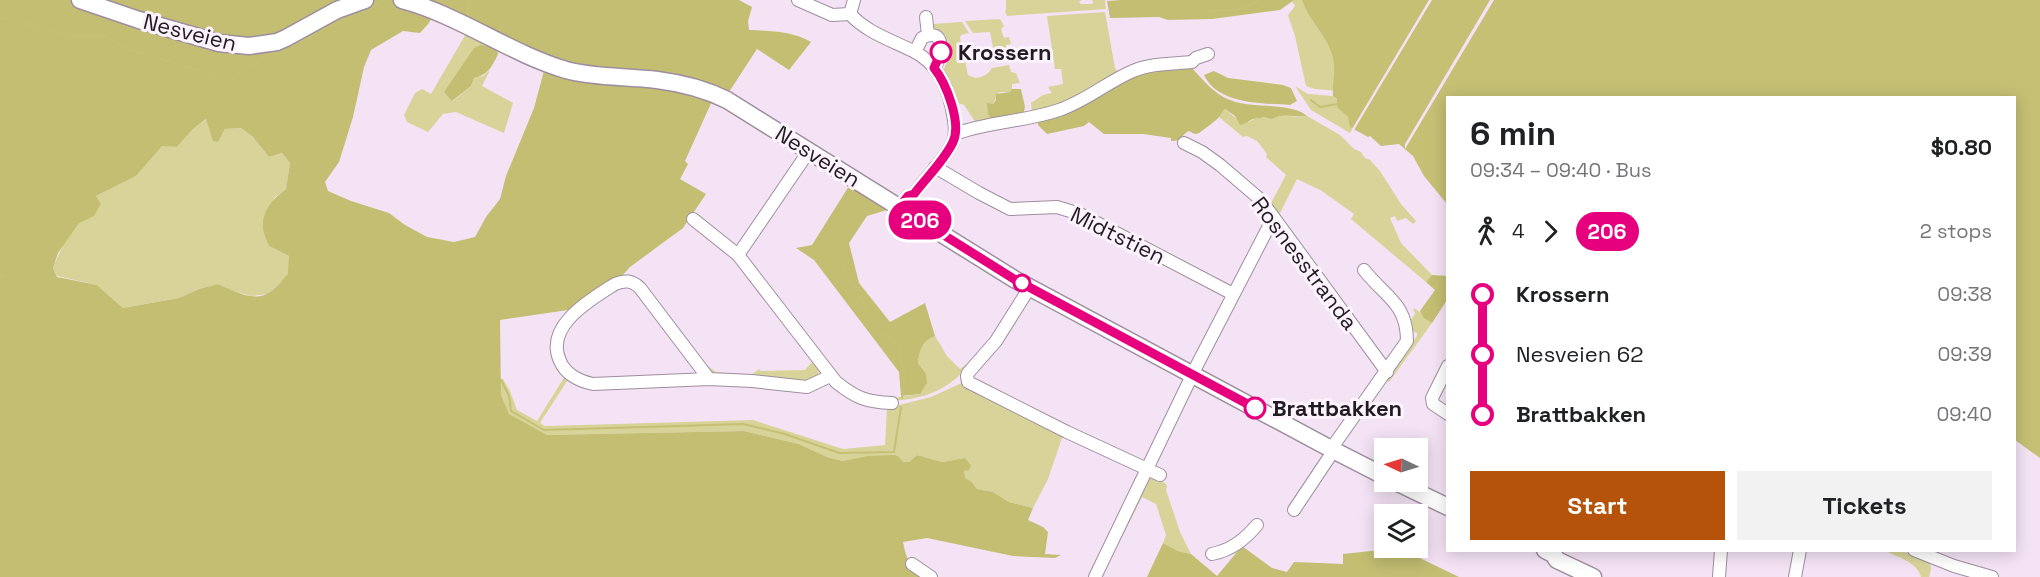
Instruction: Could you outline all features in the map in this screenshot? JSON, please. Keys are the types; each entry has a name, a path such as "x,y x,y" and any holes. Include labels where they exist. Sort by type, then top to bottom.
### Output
{"main road":[{"name":"Nesveien","path":"80,0 195,37 219,43 249,46 277,42 337,10 365,0"},
{"name":"Nesveien","path":"402,0 439,13 534,58 565,69 596,76 682,84 733,103 961,247 1030,287 1374,471"},
{"path":"1417,492 1446,506"},
{"path":"1537,552 1550,560 1551,555 1593,577"}],"street":[{"path":"798,0 832,15 850,14 861,25 915,52 934,68 945,84 955,134 952,144 914,194 912,201 903,209"},
{"path":"850,14 854,0"},
{"path":"926,17 928,35"},
{"path":"915,52 922,38 928,35 936,36 941,45 934,68"},
{"path":"955,134 980,125 1046,114 1087,98 1136,70 1150,66 1192,62 1208,54"},
{"name":"Rosnesstranda","path":"1184,143 1202,152 1261,200 1387,372"},
{"path":"738,255 809,151"},
{"name":"Midtstien","path":"935,167 979,194 1010,208 1057,207 1073,211 1233,294"},
{"path":"693,219 738,255 830,376 858,398 870,402 892,403"},
{"path":"1095,577 1192,375 1233,294 1270,225 1275,220"},
{"path":"1294,510 1407,341 1405,321 1400,309 1364,270"},
{"path":"709,379 640,288 632,282 615,284 572,315 557,338 560,362 570,375 594,384 709,379 744,380 807,387 830,376"},
{"path":"1030,287 1001,333 968,373 966,379 970,384 1160,475"},
{"path":"1446,370 1431,398 1433,404 1446,413"},
{"path":"1212,554 1229,549 1242,541 1257,525"},
{"path":"1719,577 1721,552"},
{"path":"1795,577 1800,552"},
{"path":"1919,552 1954,566 1992,577"},
{"path":"912,564 931,577"}],"shaded area":[{"path":"0,0 739,0 752,7 748,21 749,30 789,34 811,42 789,70 757,49 729,92 713,99 685,161 688,164 680,179 706,194 683,228 630,267 620,278 570,313 568,310 500,320 501,395 509,414 547,435 744,431 799,444 827,457 843,461 868,456 895,455 904,462 909,462 917,455 942,462 965,458 971,466 969,470 964,471 965,478 977,489 993,492 1009,502 1033,508 1028,520 1048,532 1045,554 1061,555 1055,558 1013,556 927,538 903,542 910,562 925,577 0,577","holes":["432,16 545,67 534,108 506,176 500,199 486,217 475,237 454,242 427,237 389,213 328,191 325,182 339,162 353,117 364,67 371,50 403,31 420,33","206,119 213,141 218,142 225,129 241,128 253,137 269,157 282,153 290,163 286,189 270,205 263,221 269,246 289,256 288,274 264,295 244,295 218,284 179,298 123,308 97,285 57,277 53,268 58,253 79,223 94,216 101,204 96,196 136,176 162,146 177,147 193,129"]},
{"path":"1006,0 1082,0 1079,2 1081,4 1092,4 1092,0 1105,0 1106,9 1007,16"},
{"path":"1294,0 1280,10 1212,19 1110,18 1107,1"},
{"path":"1302,0 2040,0 2040,458 2016,441 2016,96 1446,96 1446,203 1424,176 1413,156 1399,144 1381,146 1370,136 1350,127 1348,117 1337,107 1337,99 1333,96 1334,68 1331,50"},
{"path":"1404,0 1338,91 1306,86 1288,15 1295,6 1292,1"},
{"path":"1105,12 1115,68 1120,75 1090,94 1032,113 1031,103 1043,95 1052,93 1048,87 1063,84 1061,69 1055,69 1047,16"},
{"path":"1000,19 1004,26 1001,29 1004,38 1009,37 1011,44 1006,45 1009,59 994,62 990,32 973,33 965,21"},
{"path":"962,22 969,33 961,35 960,38 968,75 975,78 982,77 992,68 1009,65 1011,72 1016,73 1020,83 1012,84 1010,92 999,92 993,104 993,121 976,123 964,105 955,102 942,72 951,55 946,38 933,28 933,24"},
{"path":"467,32 501,47 498,54 494,48 457,76 445,92 453,101 471,86 474,78 483,76 490,70 482,86 513,103 504,133 456,112 443,114 428,132 407,122 404,115 415,93 422,89 431,94"},
{"path":"481,45 495,48 498,54 494,63 486,73 474,78 471,86 452,101 444,92 474,48"},
{"path":"1191,67 1204,82 1230,100 1291,109 1307,116 1280,116 1272,119 1264,117 1240,125 1235,116 1225,109 1218,118 1199,133 1189,131 1175,141 1171,141 1171,138 1143,134 1104,134 1089,122 1084,126 1047,134 1038,125 1038,122 1063,113 1135,72"},
{"path":"1214,71 1228,78 1283,85 1291,88 1297,101 1290,105 1267,104 1230,97 1211,85 1204,75"},
{"path":"1295,86 1308,94 1333,96 1347,109 1352,129 1350,133 1311,110"},
{"path":"1012,89 1021,89 1025,107 1023,115 993,121 988,114 987,103 993,104 996,94 1010,92"},
{"path":"1225,109 1239,121 1249,122 1278,115 1307,116 1340,135 1380,171 1401,204 1416,221 1413,224 1406,218 1397,221 1395,216 1390,218 1401,243 1432,275 1426,282 1351,219 1354,214 1322,191 1297,179 1280,213 1276,214 1270,205 1286,175 1266,157 1267,154 1257,141 1247,136 1243,137 1219,117"},
{"path":"207,119 218,142 225,129 241,128 253,137 269,157 282,153 290,163 286,189 274,198 269,246 289,256 396,248 285,278 268,294 252,296 232,291 218,284 179,298 123,308 97,285 57,276 53,268 69,236 76,225 93,215 101,204 96,196 136,176 162,145 177,147 193,129"},
{"path":"849,186 887,210 867,216 849,243 859,283 890,322 925,303 935,336 924,344 919,354 918,363 926,374 927,383 920,394 901,396 899,372 814,260 796,248 812,245"},
{"path":"1432,275 1446,276 1446,302 1432,323 1424,318 1420,311 1435,290 1426,282"},
{"path":"1413,308 1432,323 1389,382 1386,380 1417,336 1417,333 1412,331 1410,321 1415,314"},
{"path":"935,336 947,356 960,369 979,354 951,383 931,394 891,401 887,399 919,394 926,374 918,363 919,354 924,344"},
{"path":"815,362 818,374 808,382 713,374 705,364 716,372 751,375 759,369 761,371 805,370"},
{"path":"565,376 569,378 540,423 545,426 753,420 843,449 885,445 887,408 931,397 962,383 1062,434 1062,438 1048,479 1033,508 1009,502 993,492 977,489 972,482 964,478 965,458 942,462 917,455 909,462 904,462 899,457 843,461 827,457 799,444 744,431 547,435 509,415 501,395 500,379 503,379 510,391 517,410 537,421"},
{"path":"1152,473 1167,485 1166,490 1180,532 1191,554 1178,551 1163,543 1166,535 1156,504 1142,497 1123,535 1120,534"},
{"path":"1163,543 1178,551 1191,554 1217,576 1242,546 1272,568 1287,572 1294,562 1343,564 1343,554 1374,551 1374,558 1420,558 1459,577 1147,577"},
{"path":"1888,552 1904,552 1930,563 1929,577 1921,577 1912,564"}],"pier":[{"path":"1429,0 1432,0 1354,130 1352,129"},
{"path":"1490,0 1494,0 1405,149 1405,144"}],"waterway":[{"path":"468,19 470,0"},
{"path":"1210,11 1243,9 1260,0"},
{"path":"291,45 380,3"},
{"path":"0,17 71,35 104,35 127,49 215,75"},
{"path":"229,78 232,79 280,49"},
{"path":"1311,100 1320,107 1337,104"},
{"path":"843,261 846,272 877,330 900,347 905,374 902,398"},
{"path":"0,275 4,276"},
{"path":"501,380 509,396 511,411 544,430 743,424 785,434 839,453 894,452 901,407"}],"bus line":[{"name":"206","path":"941,52 934,68 945,84 949,95 954,123 954,140 914,194 908,196 899,207 1014,279 1255,408"}],"place":[{"name":"Krossern","path":"941,52"},
{"name":"Brattbakken","path":"1255,408"}]}
